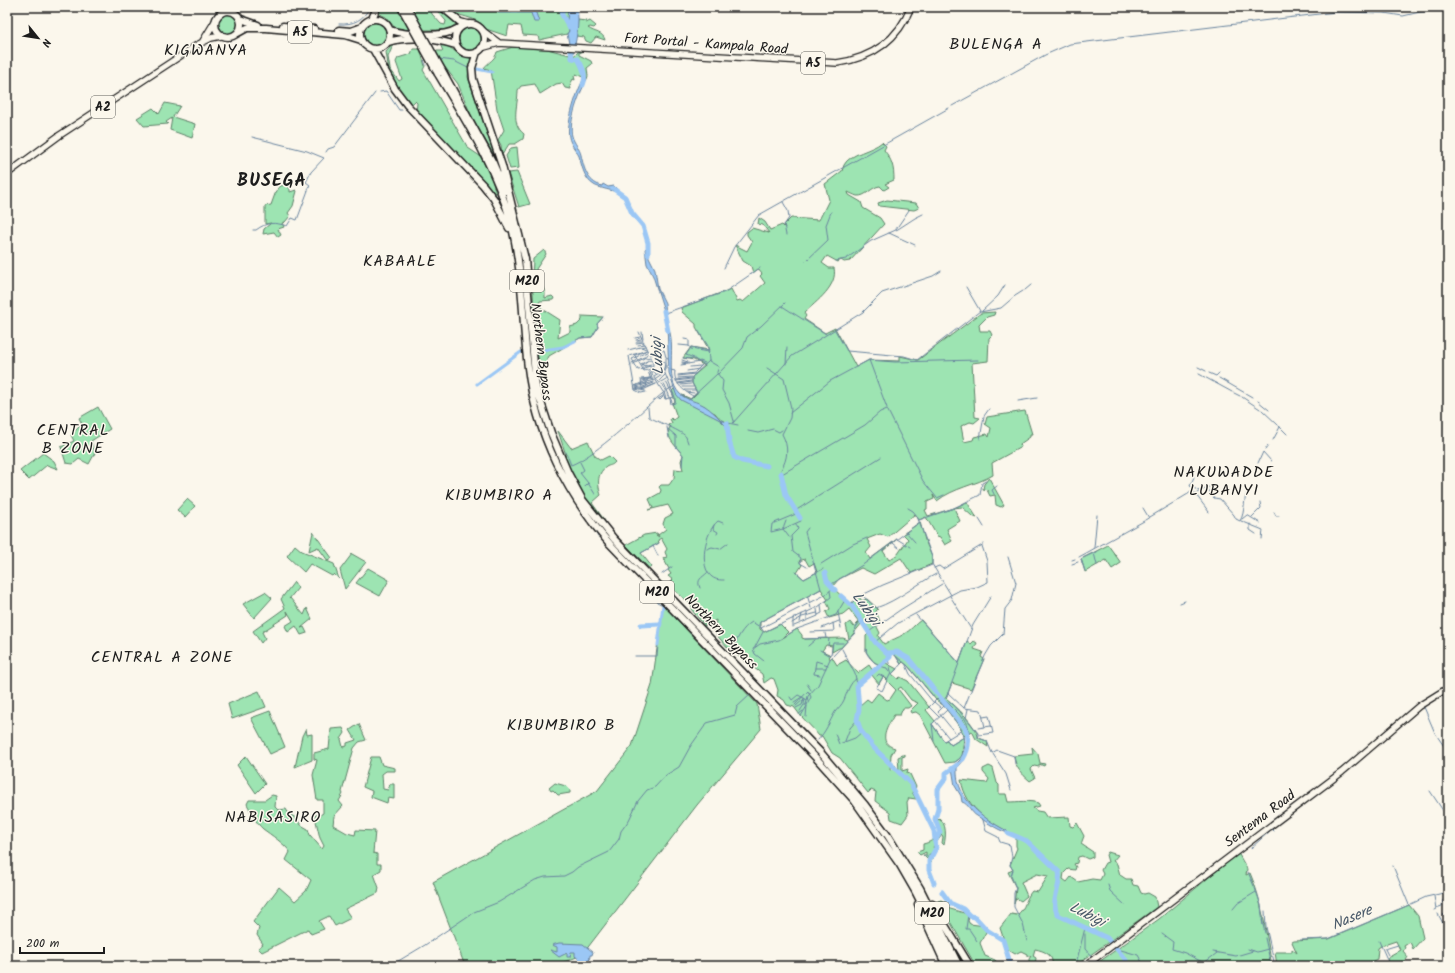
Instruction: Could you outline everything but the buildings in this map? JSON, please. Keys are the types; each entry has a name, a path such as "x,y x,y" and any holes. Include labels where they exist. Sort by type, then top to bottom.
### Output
{"highway":[{"name":"A2","path":"214,23 221,7"},
{"path":"377,7 372,19 378,19 385,22 390,30 388,42"},
{"path":"401,7 494,163 516,219"},
{"path":"407,7 503,197 511,224 520,268"},
{"path":"442,7 460,22 476,25 483,31 485,40 479,50 472,68 473,79 502,166 516,219"},
{"path":"218,14 231,9 241,19 241,26 238,33"},
{"name":"A5","path":"241,19 258,25 351,31 362,27 366,22 372,19"},
{"path":"214,23 216,31 221,36"},
{"path":"390,30 407,33 446,34 468,24"},
{"path":"361,40 360,34 362,27"},
{"name":"A5","path":"238,33 247,28 266,28 345,35 361,40 364,44 373,49 383,47 388,42 400,39 411,39 440,41 456,46 466,53 479,50"},
{"path":"456,46 455,36 459,28"},
{"name":"A2","path":"221,36 228,37 238,33"},
{"path":"373,49 395,89 407,105 467,167 494,199 511,234 520,268"},
{"name":"Northern Bypass","path":"516,219 525,259 536,387 551,433 568,473 582,498 620,545 835,768 865,805 902,863 954,966"},
{"name":"Northern Bypass","path":"520,268 528,368 533,398 547,442 575,499 610,544 810,750 849,794 920,888 959,966"},
{"path":"902,863 946,966"},
{"path":"902,863 970,966"}],"main road":[{"name":"Fort Portal - Kampala Road","path":"499,43 837,63 859,58 881,48 897,32 911,7"},
{"name":"A2","path":"201,42 214,23"},
{"path":"483,31 499,43"},
{"name":"A2","path":"7,174 60,135 201,42 221,36"},
{"name":"A5","path":"479,50 499,43"},
{"name":"Sentema Road","path":"1085,966 1342,772 1419,706 1448,688"}],"green space":[{"path":"380,7 399,7 409,30 395,28 386,17 377,13"},
{"path":"430,7 432,14 441,24 445,25 446,21 434,7 439,7 456,24 448,30 422,30 410,8 420,9"},
{"path":"445,7 568,7 567,22 569,31 567,34 539,40 538,36 523,35 521,26 509,25 507,36 486,29 477,21 450,11"},
{"path":"228,13 236,16 239,24 236,32 228,35 220,32 217,24 220,16"},
{"path":"578,20 586,21 586,23 590,21 596,26 594,28 588,28 601,34 605,40 596,37 591,43 586,41 584,37 576,36"},
{"path":"375,22 384,26 388,35 384,44 375,48 366,44 362,35 366,26"},
{"path":"469,25 478,29 482,38 478,47 469,51 460,47 456,38 460,29"},
{"path":"394,43 388,57 390,69 399,81 402,79 396,62 398,58 411,54 413,49 420,49 425,66 423,70 468,148 480,156 491,176 496,194 494,195 470,166 416,113 417,103 415,101 410,106 389,72 386,52"},
{"path":"440,44 449,47 463,56 472,58 469,65 468,77 496,159 471,115 458,84 441,62 435,51 443,51"},
{"path":"513,47 547,49 570,55 572,57 581,50 584,51 579,53 579,55 591,61 592,64 587,68 587,79 576,74 574,76 575,80 573,79 570,85 571,89 565,88 562,83 556,84 540,94 535,84 521,86 518,90 516,119 517,125 524,134 523,139 515,144 509,144 502,155 501,145 498,140 504,130 497,109 491,70 484,68 495,57 497,52"},
{"path":"165,103 180,106 173,117 195,124 192,138 170,130 172,118 166,122 168,124 144,126 137,118 153,108 159,114"},
{"path":"882,142 886,146 884,150 892,164 894,180 885,184 889,187 884,190 880,186 860,196 848,192 849,195 861,202 863,208 880,218 884,224 850,261 844,262 841,260 838,262 827,256 822,263 829,268 834,268 833,281 825,293 804,313 806,316 804,319 825,333 835,328 856,367 869,360 900,361 900,356 918,360 981,313 995,312 994,315 987,317 979,325 980,331 990,331 992,335 989,338 988,361 972,363 975,417 980,418 974,423 970,422 961,426 964,442 973,440 974,437 987,434 989,437 991,428 985,424 987,417 1025,411 1032,434 1030,434 1030,437 1020,444 1021,447 992,463 993,475 950,493 937,501 933,495 934,499 927,502 927,509 925,510 928,516 954,508 960,521 947,529 952,541 945,545 940,537 937,536 926,517 919,520 915,514 888,537 880,534 867,539 871,547 866,553 870,559 897,539 883,551 889,560 898,554 908,539 903,534 920,522 932,557 932,564 911,573 901,558 874,574 861,568 839,579 832,587 850,604 859,597 862,601 867,599 878,609 876,611 880,622 876,625 880,633 878,636 884,644 906,633 921,620 959,663 967,641 971,644 974,641 977,643 974,649 983,652 981,657 984,659 971,689 952,683 946,698 970,721 979,738 987,741 988,747 976,739 972,731 964,736 959,726 944,706 936,700 908,666 903,662 901,664 895,655 891,652 889,653 881,646 890,657 884,662 897,669 892,674 898,679 900,677 908,681 929,707 926,710 935,721 932,724 944,741 947,740 951,745 964,737 962,757 955,762 945,763 920,715 916,712 911,713 910,711 918,703 911,700 901,687 898,689 911,706 908,708 903,708 900,715 894,715 885,734 886,742 889,746 895,748 891,755 890,770 893,769 894,765 896,766 895,771 899,770 898,757 905,754 905,756 902,757 902,771 908,769 907,773 910,774 916,787 912,792 916,799 909,798 907,802 908,815 902,823 891,819 890,812 875,801 876,792 871,790 868,793 840,758 832,753 822,736 819,736 794,707 787,705 784,700 777,696 778,690 774,679 771,678 764,683 762,674 729,649 713,631 715,629 716,620 705,626 691,609 692,605 668,585 673,580 668,576 671,574 663,558 667,557 665,552 667,549 661,538 658,540 659,543 641,553 652,567 649,568 626,545 644,535 657,533 658,535 666,529 663,524 665,518 673,514 668,505 648,510 653,508 649,499 660,493 661,490 659,487 661,485 669,485 674,478 675,469 683,470 681,461 683,455 672,442 669,435 670,427 668,425 672,423 670,419 671,418 673,420 677,417 672,403 675,402 672,391 674,389 685,401 718,419 728,428 725,421 721,420 715,413 710,411 705,406 693,402 682,395 691,399 697,393 692,383 692,377 705,366 694,360 683,358 691,347 709,350 696,327 696,324 682,312 681,308 731,289 737,301 740,300 743,302 765,283 760,276 762,274 758,269 753,273 751,266 743,261 735,245 747,251 752,242 747,235 747,232 752,228 769,233 763,225 758,224 759,218 765,222 770,230 782,225 785,228 784,225 791,218 819,220 829,200 825,184 842,171 844,165 851,158 873,148","holes":["805,559 809,566 814,563 817,572 804,579 797,573 802,565 799,561","821,589 828,600 826,601 830,609 826,612 829,618 843,614 849,609 859,622 854,627 850,622 846,625 849,639 862,623 868,634 866,636 866,652 874,662 880,665 873,671 869,665 858,673 846,660 837,665 832,657 830,659 829,654 822,651 826,645 832,646 832,652 841,648 848,640 843,638 805,639 802,638 802,635 797,629 781,639 788,632 780,624 764,632 760,629 760,622","872,672 871,674 879,684 883,677 896,690 890,699 887,700 878,693 871,702 867,699 859,706 857,685"]},
{"path":"517,147 519,168 510,169 506,156 511,148"},
{"path":"517,172 530,204 519,207 508,173"},
{"path":"286,185 290,189 290,192 297,191 293,206 288,213 290,216 285,222 282,223 284,227 278,229 281,235 278,237 274,232 263,234 264,229 271,223 265,224 265,206 271,205 280,186"},
{"path":"887,200 916,203 919,208 914,210 879,206 878,203"},
{"path":"544,250 546,254 536,269 545,293 545,298 552,296 554,298 553,300 540,301 539,303 541,308 560,320 558,338 570,332 570,327 577,325 582,320 582,316 603,317 597,324 598,327 592,337 580,338 549,356 541,373 538,356 533,354 531,349 538,347 534,303 533,259"},
{"path":"98,407 110,429 91,441 95,453 89,464 79,459 73,464 66,463 61,447 74,441 71,435 82,424 79,418"},
{"path":"558,431 571,448 588,441 595,456 601,460 609,456 615,462 606,467 601,473 599,477 599,488 601,495 592,503 605,521 602,522 596,515 585,499 571,473 564,456 566,455"},
{"path":"43,453 54,461 58,469 47,465 29,480 20,471"},
{"path":"989,478 1004,505 1001,507 996,505 995,495 990,496 987,490 983,489 984,484"},
{"path":"187,499 195,506 185,517 177,510"},
{"path":"967,502 977,518 972,516 962,507 954,508"},
{"path":"313,532 332,558 328,561 318,547 309,551"},
{"path":"295,545 302,551 334,564 339,579 334,574 332,576 310,564 304,572 287,556"},
{"path":"1108,545 1121,563 1112,569 1106,560 1085,572 1081,559"},
{"path":"352,554 366,562 345,589 340,570"},
{"path":"368,568 389,580 380,596 356,583"},
{"path":"294,582 298,588 289,599 290,598 304,615 307,608 312,619 301,628 304,627 307,633 301,635 296,626 288,632 285,626 293,621 287,611 288,615 262,632 265,638 261,643 253,631 285,608 281,599"},
{"path":"265,592 272,598 254,618 243,604"},
{"path":"663,605 757,704 761,729 697,805 582,955 554,966 465,966 433,882 597,791 632,746 652,685"},
{"path":"259,691 266,707 232,719 228,704"},
{"path":"270,711 285,747 270,754 251,718"},
{"path":"359,724 366,740 359,742 354,748 342,792 343,794 339,801 343,806 334,816 333,825 347,833 355,835 356,830 375,831 373,853 377,854 377,864 381,864 381,870 374,874 379,888 378,893 345,909 351,918 335,926 329,916 319,921 324,929 311,934 308,929 262,952 258,948 263,944 257,935 259,928 253,922 279,887 295,901 306,891 311,880 286,860 290,852 288,849 260,826 247,804 249,800 265,800 272,795 276,796 275,807 278,810 286,809 289,814 296,818 301,825 308,829 310,835 322,849 324,846 320,838 315,815 320,815 323,813 323,800 317,800 313,775 317,760 314,759 314,753 329,749 331,729 343,728 345,733 341,739 343,747 347,746 347,743 356,740 350,730"},
{"path":"306,728 307,735 312,734 312,760 295,767 302,736"},
{"path":"1032,747 1038,754 1040,763 1045,764 1044,766 1039,764 1039,767 1034,766 1031,769 1035,778 1030,781 1019,770 1014,756 1033,754"},
{"path":"246,756 265,784 256,793 237,765"},
{"path":"371,757 379,757 382,765 395,768 395,771 386,771 382,774 383,789 388,790 390,784 394,784 394,799 388,798 387,803 371,797 372,791 363,787"},
{"path":"989,766 993,768 997,783 999,785 999,794 1006,794 1008,802 1035,802 1040,806 1033,808 1037,811 1043,812 1047,818 1069,817 1070,826 1073,827 1077,823 1084,836 1081,844 1093,852 1093,857 1088,859 1082,856 1078,857 1077,863 1074,864 1076,867 1075,870 1068,869 1064,873 1063,879 1067,882 1071,877 1078,882 1092,879 1100,880 1103,874 1101,870 1105,863 1108,862 1106,855 1108,852 1118,855 1113,861 1117,864 1120,875 1126,879 1131,879 1133,885 1138,886 1141,893 1148,893 1155,897 1157,907 1075,966 1052,966 1052,959 1048,954 1035,949 1033,956 1036,958 1035,966 1029,966 1029,959 1031,956 1027,956 1027,954 1021,951 1015,954 1007,949 1000,928 1011,914 1017,915 1020,912 1032,891 1038,892 1048,876 1037,874 1021,882 1027,896 1021,901 1016,898 1014,904 1016,888 1008,872 1013,870 1010,865 1017,848 1016,835 988,820 974,807 968,799 961,780 987,783 989,779 983,772 983,769"},
{"path":"555,783 566,786 570,790 570,793 558,795 553,790 551,791 549,788"},
{"path":"939,818 945,827 945,842 944,845 942,843 942,835 933,847 935,850 931,863 923,855 926,855 926,852 920,855 917,852 923,850 923,844 937,837 939,834 940,832 935,822"},
{"path":"1238,853 1247,869 1246,875 1250,873 1258,895 1264,919 1272,966 1094,966 1093,963 1096,961 1099,962 1159,919"},
{"path":"941,900 946,903 947,908 964,913 969,917 968,921 970,924 985,926 986,932 980,943 985,956 995,960 1000,966 976,966 938,901"},
{"path":"1409,905 1418,916 1423,938 1413,949 1410,942 1404,946 1405,948 1403,951 1408,957 1402,966 1391,966 1387,960 1389,956 1400,950 1396,941 1378,948 1377,959 1371,962 1371,966 1367,966 1366,964 1358,964 1356,966 1277,966 1275,952 1292,952 1292,949 1297,953 1292,942 1294,941 1329,939"}],"water":[{"path":"534,7 539,22 534,22 531,13 498,13 499,8"},
{"path":"568,7 577,7 578,14 577,32 572,58 567,34 569,31 567,22"},
{"path":"584,78 587,79 581,91 573,115 571,130 572,136 590,178 602,186 603,184 608,187 614,186 621,193 594,185 588,179 582,168 579,156 570,140 568,131 569,124 575,99"},
{"path":"647,247 649,257 655,269 658,289 665,303 666,317 653,276 647,264 645,249"},
{"path":"667,325 671,341 672,379 675,387 680,394 689,400 705,406 721,420 729,423 728,428 720,420 681,400 676,394 669,373"},
{"path":"966,754 965,759 957,768 961,790 967,800 983,816 1013,834 1004,832 975,815 962,802 961,796 955,786 952,768"},
{"path":"559,943 583,944 593,952 592,955 590,955 589,964 582,962 575,956 575,952 571,952 570,957 567,957 567,953 559,957 550,950 557,952 557,947 552,945"}],"waterway":[{"path":"339,24 349,24 358,21 370,7"},
{"name":"Lubigi","path":"565,7 561,13 569,27"},
{"path":"952,106 1045,55 1070,44 1336,12 1384,13 1403,16 1420,12 1448,10"},
{"name":"Lubigi","path":"571,52 572,58 578,59 583,68 585,78 583,85"},
{"path":"426,59 424,61 426,65"},
{"path":"439,59 454,61 468,68"},
{"path":"477,69 492,72"},
{"path":"380,92 386,91 399,110 402,110"},
{"path":"326,152 328,149 334,147 375,93"},
{"path":"724,268 734,247 759,215 949,108"},
{"path":"252,137 307,151 324,158 311,172 306,182 310,185 297,220 292,218 287,226 271,224 264,225 256,230 253,230"},
{"name":"Lubigi","path":"615,190 625,197 632,213 643,226 648,243 648,254"},
{"path":"783,202 788,211 789,218 784,225 786,235"},
{"path":"896,229 909,210"},
{"path":"806,261 828,240 826,225 831,212"},
{"path":"836,261 846,259 871,241 898,229 923,214"},
{"path":"889,233 915,245"},
{"path":"665,313 725,292 760,268"},
{"path":"733,423 792,356 863,312 882,293 933,276 941,271"},
{"path":"982,311 998,296 1005,285"},
{"path":"1025,290 1031,285"},
{"path":"835,330 847,351 904,356 917,360 980,311 966,287"},
{"path":"980,312 1001,308 1023,291"},
{"path":"718,374 743,348 747,337 785,303"},
{"path":"782,306 826,334"},
{"name":"Lubigi","path":"664,311 668,331"},
{"path":"575,341 580,338 592,337 598,327 597,324 603,317"},
{"path":"698,330 708,346 709,361 719,367 717,372"},
{"path":"639,332 647,350"},
{"path":"642,332 643,339"},
{"path":"635,338 640,337"},
{"path":"636,340 641,339"},
{"path":"684,339 689,340 689,346"},
{"path":"536,351 563,347 575,341"},
{"path":"637,341 642,341"},
{"path":"636,343 644,342"},
{"path":"638,345 645,344"},
{"path":"679,345 689,346 691,349 708,352"},
{"path":"628,350 645,346"},
{"path":"641,347 646,349"},
{"path":"691,347 709,351"},
{"path":"786,364 787,347"},
{"path":"690,349 686,355 694,358"},
{"path":"646,392 641,393 635,390 629,356 647,350 650,355"},
{"path":"663,392 652,374 653,363 650,355 664,350 666,357 668,358"},
{"path":"635,355 645,351"},
{"path":"477,384 521,352"},
{"path":"644,369 638,370 632,359 647,352"},
{"path":"634,354 644,371 651,369"},
{"path":"630,366 644,358 647,354"},
{"path":"632,363 644,357"},
{"path":"645,358 651,357"},
{"path":"666,358 666,368 664,371 671,388"},
{"path":"683,358 694,359 705,365"},
{"path":"641,364 651,359"},
{"path":"660,360 665,362"},
{"path":"682,360 688,362"},
{"path":"869,360 895,362 978,360"},
{"path":"790,413 830,381 869,360 887,408"},
{"path":"642,365 647,361"},
{"path":"700,361 705,363"},
{"path":"697,393 692,383 692,377 709,361"},
{"path":"664,369 665,362"},
{"path":"682,362 688,363"},
{"path":"681,365 700,362"},
{"path":"682,363 688,364"},
{"path":"643,366 651,364"},
{"path":"695,372 702,365"},
{"path":"643,366 651,366"},
{"path":"644,368 650,366"},
{"path":"651,366 650,371 652,379"},
{"path":"663,371 665,366"},
{"path":"690,367 701,366"},
{"path":"1198,367 1206,371"},
{"path":"767,368 784,379 791,408 790,418 782,434 786,443 787,452 781,470"},
{"path":"687,371 699,369"},
{"path":"671,370 675,371 676,379 680,386 693,396"},
{"path":"648,371 651,380 653,379"},
{"path":"652,372 654,371 656,374"},
{"path":"654,376 659,373 661,375"},
{"path":"656,379 665,373"},
{"path":"678,375 695,373"},
{"path":"717,373 723,381 722,390 729,403 734,421"},
{"path":"1209,373 1216,376 1219,373"},
{"path":"678,376 695,374"},
{"path":"689,400 717,374"},
{"path":"1199,374 1232,392"},
{"path":"658,382 665,375"},
{"path":"678,378 691,377"},
{"path":"642,380 650,378"},
{"path":"642,388 641,379 650,378"},
{"path":"676,380 691,378"},
{"path":"1219,378 1252,397"},
{"path":"642,381 650,379"},
{"path":"659,383 666,379"},
{"path":"676,381 691,379"},
{"path":"642,383 648,380"},
{"path":"643,388 647,387 646,382 655,380"},
{"path":"678,383 691,381"},
{"path":"654,382 636,387 645,389 656,384"},
{"path":"663,394 665,399 674,397 666,382"},
{"path":"678,384 691,382"},
{"path":"635,386 641,383"},
{"path":"635,386 646,383"},
{"path":"643,387 654,383"},
{"path":"664,383 672,402"},
{"path":"648,387 656,384"},
{"path":"662,384 669,398"},
{"path":"681,385 691,384"},
{"path":"566,452 571,465 580,461 610,439 666,391 673,387"},
{"path":"683,387 693,387"},
{"path":"635,388 645,390"},
{"path":"670,399 671,404 675,403 675,397 671,388"},
{"path":"635,389 645,391"},
{"path":"685,390 696,390"},
{"path":"664,392 666,399"},
{"path":"687,392 694,393"},
{"path":"1234,393 1240,396"},
{"path":"658,399 663,396"},
{"path":"659,399 660,400 663,397"},
{"path":"1242,397 1260,409"},
{"path":"1018,401 1037,398"},
{"path":"1258,401 1269,410"},
{"path":"648,408 649,417 680,432 686,437 688,443"},
{"path":"782,474 865,425 880,412 887,409 923,481 937,498 944,495"},
{"path":"980,439 984,416 989,409"},
{"path":"1262,410 1278,425"},
{"name":"Lubigi","path":"727,423 729,441 734,457 742,461 767,466"},
{"path":"728,423 738,425"},
{"path":"1279,426 1287,434"},
{"path":"667,427 669,438"},
{"path":"1273,440 1280,427"},
{"path":"668,429 676,436 676,447 683,455 682,466"},
{"path":"748,431 758,433 773,429 779,432 782,430"},
{"path":"1265,450 1268,446"},
{"path":"1258,463 1263,452 1271,461"},
{"path":"795,511 881,457"},
{"path":"580,462 584,470 580,473 588,483 585,486"},
{"name":"Lubigi","path":"781,473 786,495 800,518"},
{"path":"1194,477 1190,486 1201,492"},
{"path":"919,520 954,508 980,495 982,483 986,481"},
{"path":"588,483 595,494"},
{"path":"994,494 992,490 997,486"},
{"path":"1197,493 1209,487"},
{"path":"1207,488 1214,498 1220,499 1236,519 1240,521 1243,513 1245,497 1249,490"},
{"path":"1145,520 1193,491 1209,512"},
{"path":"1252,517 1261,508 1260,502"},
{"path":"908,508 917,516 932,557 932,564 951,595"},
{"path":"1143,508 1149,518"},
{"path":"1274,512 1276,516 1279,516"},
{"path":"783,529 771,532 772,524 796,514"},
{"path":"1094,548 1097,515"},
{"path":"1242,519 1247,515 1260,523"},
{"path":"979,519 984,527"},
{"path":"723,523 718,521 713,526 707,540 704,558 705,565 712,577 715,579 724,580"},
{"path":"783,529 786,521"},
{"path":"789,537 783,529 801,521"},
{"path":"1079,557 1144,521"},
{"path":"1241,521 1263,530 1262,539"},
{"path":"830,585 864,564 920,522"},
{"path":"796,524 798,529 791,536 793,552 801,558 800,563 807,567"},
{"path":"1250,524 1250,530 1256,534"},
{"path":"714,525 713,529 718,532 717,534"},
{"path":"764,632 759,625 760,622 821,589 805,532 808,528"},
{"path":"594,529 598,537"},
{"path":"906,532 915,542"},
{"path":"821,564 853,544 867,538"},
{"path":"897,539 910,547"},
{"path":"641,553 659,543"},
{"path":"707,549 712,547 720,549 728,543"},
{"path":"893,543 899,548"},
{"path":"934,568 939,566 943,569 984,544"},
{"path":"653,546 658,556"},
{"path":"875,642 898,623 960,590 977,587 988,582 987,561 982,546"},
{"path":"612,551 646,586 657,602 663,605"},
{"path":"1085,571 1081,559 1098,551"},
{"path":"1094,553 1097,565"},
{"path":"948,693 964,708 985,656 991,646 1003,634 1005,609 1012,600 1016,583 1008,557"},
{"path":"1072,564 1078,562"},
{"path":"850,605 858,597 932,565"},
{"path":"662,574 672,567"},
{"path":"796,572 804,579 823,569"},
{"path":"700,588 699,581 707,573"},
{"name":"Lubigi","path":"825,573 827,581 835,590"},
{"path":"863,596 876,608 900,597 936,574"},
{"path":"870,631 942,584"},
{"path":"761,628 825,595 833,588"},
{"path":"766,631 818,607 831,597 830,591"},
{"path":"841,596 852,606 875,642 890,657 857,685 859,709 857,720 861,731 873,747 911,784 934,831 936,848 929,861 929,870 934,883"},
{"path":"950,596 971,629"},
{"path":"943,701 947,696 973,625 991,596"},
{"path":"808,598 811,608"},
{"path":"764,661 755,654 753,649 760,644 779,640 797,629 836,615 845,600"},
{"path":"1180,603 1185,601"},
{"path":"658,645 663,605"},
{"path":"818,615 822,613 821,605"},
{"path":"794,626 818,616 817,609"},
{"path":"807,612 807,620"},
{"path":"838,612 841,628"},
{"path":"792,623 802,617 817,613"},
{"path":"800,622 802,614"},
{"path":"916,615 959,663"},
{"path":"793,618 793,627"},
{"path":"822,628 839,621"},
{"path":"806,705 808,696 818,685 830,659 855,633 856,627 861,621"},
{"path":"733,651 740,635 749,624 752,622 760,627"},
{"path":"810,632 834,631 833,623"},
{"path":"641,625 660,624"},
{"path":"755,647 763,632"},
{"path":"805,639 826,638 825,633"},
{"path":"827,638 829,639 828,646"},
{"path":"808,646 815,640"},
{"path":"820,650 828,655 831,654 833,643 843,643"},
{"path":"635,656 657,656 658,645"},
{"path":"842,649 855,674 857,685"},
{"path":"866,649 868,656 877,664 887,668 889,672"},
{"path":"891,652 908,666 934,697"},
{"name":"Lubigi","path":"888,653 897,652 909,659 965,728 968,736 968,744 967,751 963,759"},
{"path":"892,674 901,664 897,658"},
{"path":"888,659 892,675"},
{"path":"820,675 814,674 816,661 828,665"},
{"path":"906,665 910,674 933,702"},
{"path":"815,668 826,668"},
{"path":"883,677 876,688 882,691 891,673"},
{"path":"877,676 879,674 887,679"},
{"path":"818,740 843,702 850,685 856,679"},
{"path":"807,684 811,690"},
{"path":"795,705 808,691 811,697 807,705 804,705 800,711"},
{"path":"390,966 425,945 474,912 499,902 535,880 545,877 564,876 578,867 609,852 619,839 621,831 629,820 638,801 647,790 655,787 666,775 679,767 690,747 707,723 735,715 737,707 750,695"},
{"path":"790,697 792,700 798,695 804,698"},
{"path":"794,702 802,697"},
{"path":"796,708 802,705 804,698 807,700"},
{"path":"804,704 805,699"},
{"path":"939,717 929,707 937,699 941,703 943,701"},
{"path":"796,706 803,700"},
{"path":"945,700 959,714 970,731"},
{"path":"949,701 958,709 965,719 969,729 968,741"},
{"path":"934,702 941,708"},
{"path":"941,703 944,706 938,712 956,734"},
{"path":"934,741 932,724 947,710 944,706 946,705"},
{"path":"801,716 807,706"},
{"path":"806,717 807,706"},
{"path":"1424,707 1435,733 1448,752"},
{"path":"964,708 981,710 985,727"},
{"path":"968,709 966,718 978,733 978,738 987,741 992,753 997,750 1014,756 1015,764"},
{"path":"932,724 944,741 962,730 947,710"},
{"path":"799,714 803,711"},
{"path":"979,735 993,733 989,716 983,717"},
{"path":"845,741 850,728 857,720"},
{"path":"936,722 949,738"},
{"path":"978,728 991,726"},
{"name":"Lubigi","path":"955,762 961,756 965,744 962,731"},
{"path":"835,734 839,744 855,738 862,732"},
{"path":"947,740 951,745 964,737"},
{"path":"993,754 1006,774 1011,790"},
{"name":"Lubigi","path":"935,842 940,832 935,819 938,809 938,789 946,778 946,773 957,765"},
{"path":"1430,791 1448,818"},
{"path":"983,820 986,831 998,837 1000,842 1010,845 1012,857 1010,865 1013,870 1011,876 1016,888 1014,893 1014,907 1023,924 1027,941"},
{"path":"1251,848 1272,829 1274,831"},
{"name":"Lubigi","path":"1008,833 1027,841 1059,872 1059,883 1055,899 1058,915 1107,938 1112,944"},
{"path":"924,856 927,856 934,851"},
{"path":"927,857 931,858"},
{"name":"Nasere","path":"1300,940 1328,939 1409,905 1393,866"},
{"path":"1248,872 1254,886"},
{"path":"1108,885 1110,891 1125,905"},
{"path":"1255,888 1261,905 1263,925"},
{"path":"942,892 950,903 963,909 970,916 975,917 987,930 1003,940 1011,966"},
{"path":"1233,909 1238,903 1256,892"},
{"name":"Nasere","path":"1411,904 1426,897 1448,892"},
{"path":"1434,896 1436,909 1434,910"},
{"path":"1436,908 1442,906 1443,900 1448,899"},
{"path":"1265,911 1266,927 1275,966"},
{"path":"1444,926 1447,922 1443,915 1448,912"},
{"path":"968,914 966,929 969,929 977,941"},
{"path":"1438,914 1444,925"},
{"path":"1445,915 1448,919"},
{"path":"1262,920 1265,933"},
{"path":"1080,966 1077,960 1085,928"},
{"path":"1085,934 1085,949 1092,957"},
{"path":"1162,934 1173,942 1172,949 1185,953 1204,963 1217,953"},
{"path":"1265,938 1271,965"},
{"path":"1379,941 1390,966"},
{"path":"1388,955 1385,949 1398,945"},
{"name":"Lubigi","path":"1115,947 1126,960"},
{"path":"1248,949 1257,952 1268,949"},
{"path":"1118,951 1121,950 1138,955 1144,966"},
{"path":"1213,952 1236,956 1253,951"},
{"path":"1095,961 1097,966"}],"district":[{"name":"BULENGA A","path":"996,44"},
{"name":"KIGWANYA","path":"206,50"},
{"name":"BUSEGA","path":"272,181"},
{"name":"KABAALE","path":"400,261"},
{"name":"CENTRAL B ZONE","path":"73,439"},
{"name":"NAKUWADDE LUBANYI","path":"1224,481"},
{"name":"KIBUMBIRO A","path":"499,495"},
{"name":"CENTRAL A ZONE","path":"162,657"},
{"name":"KIBUMBIRO B","path":"561,725"},
{"name":"NABISASIRO","path":"273,817"}]}
